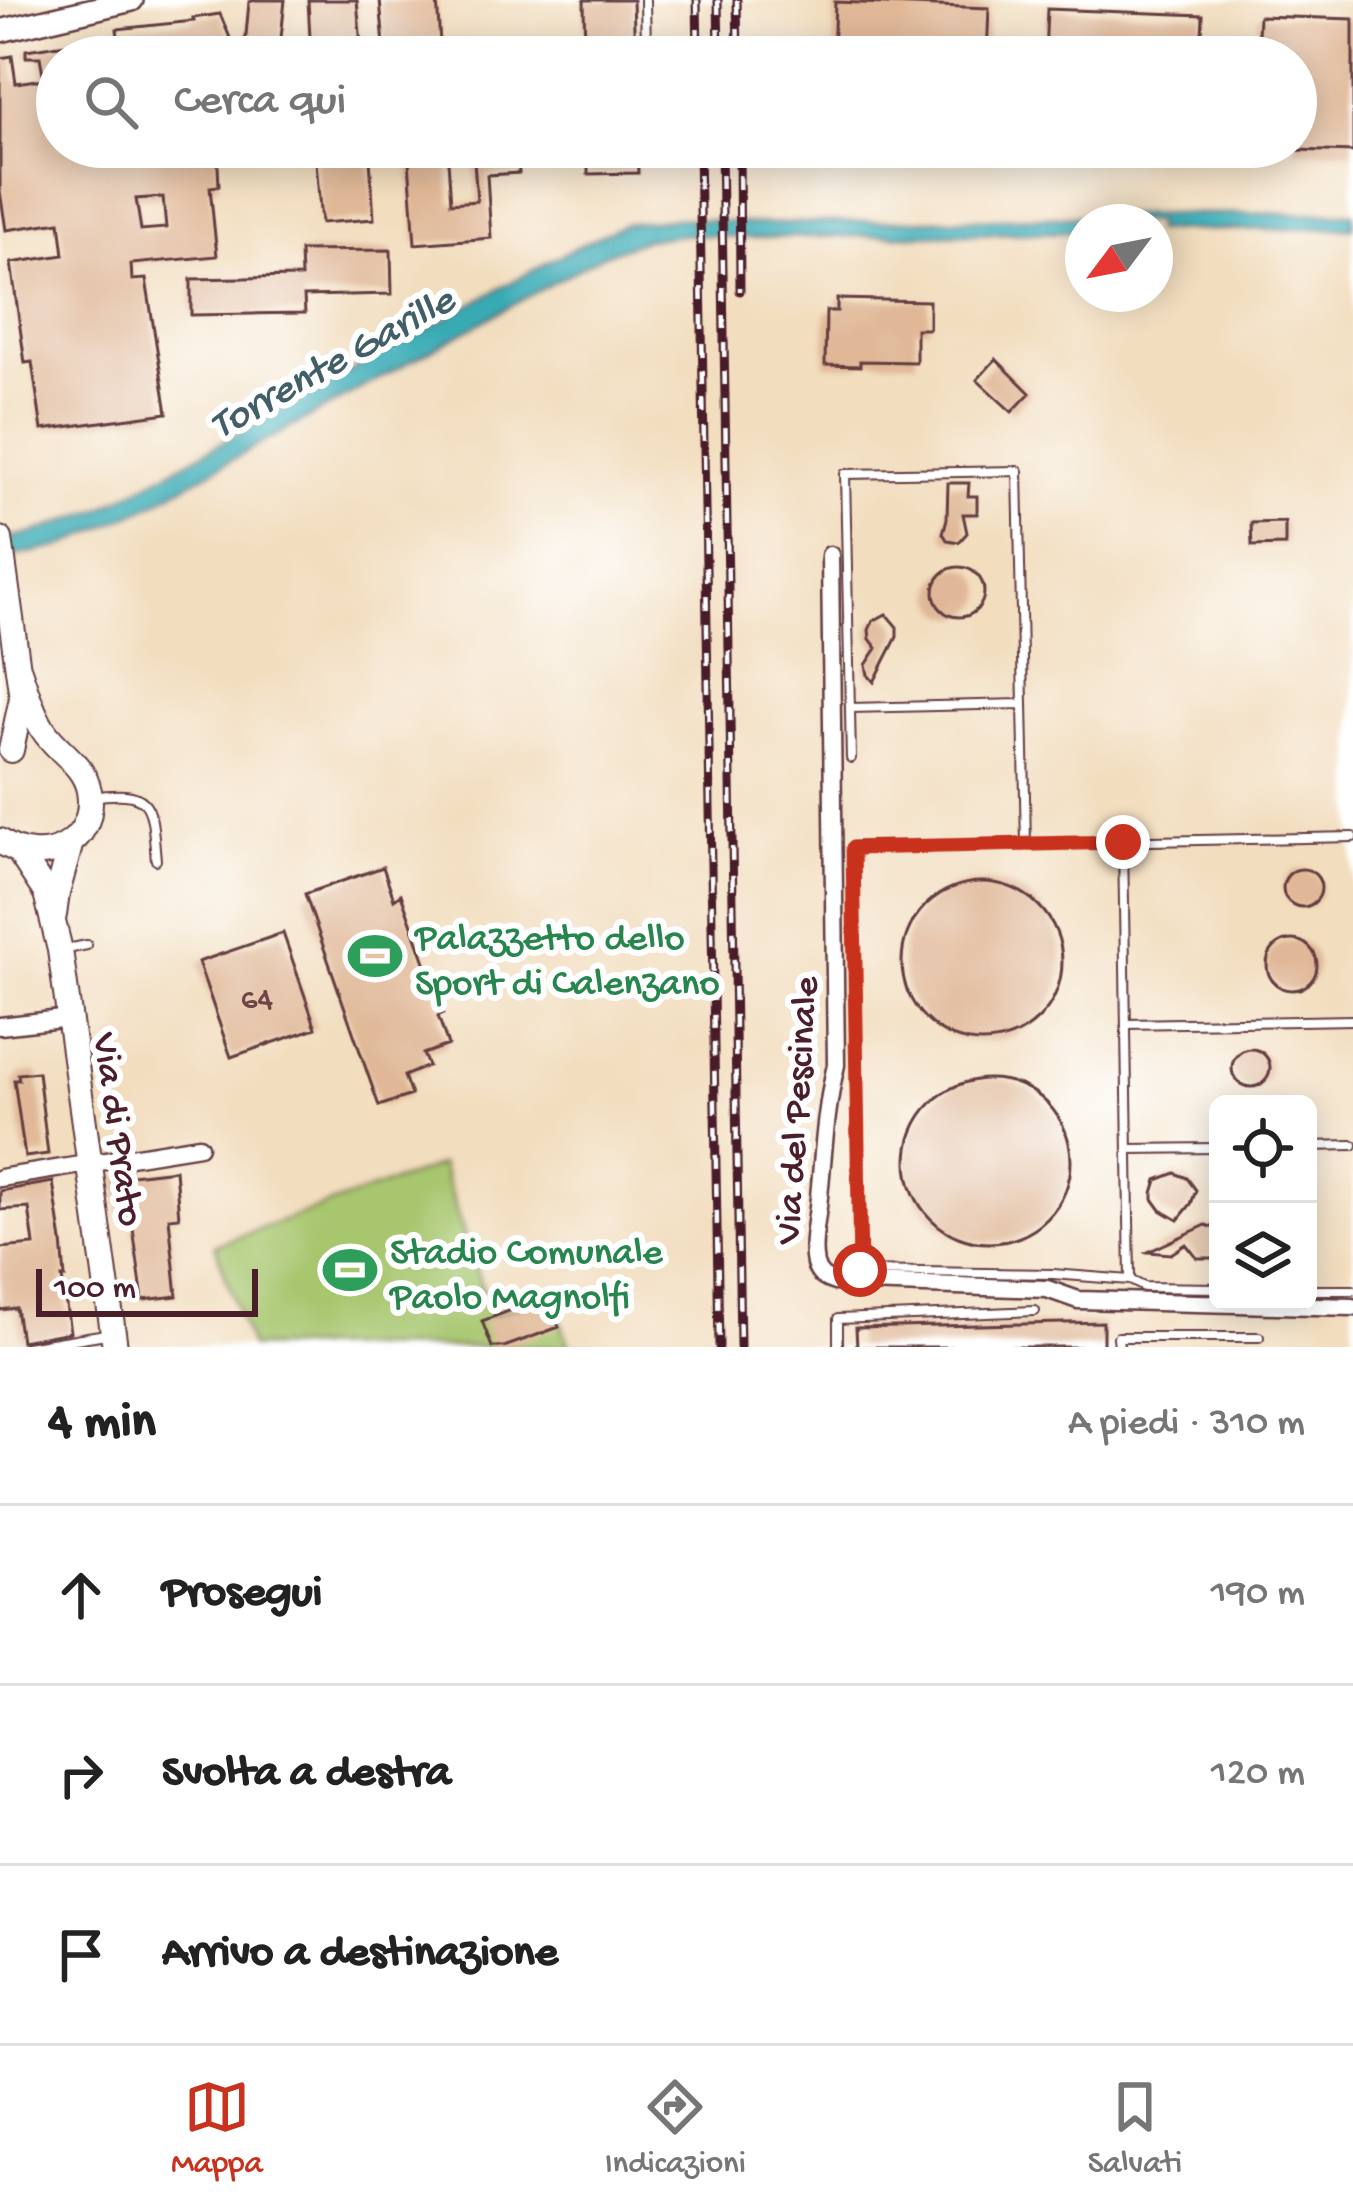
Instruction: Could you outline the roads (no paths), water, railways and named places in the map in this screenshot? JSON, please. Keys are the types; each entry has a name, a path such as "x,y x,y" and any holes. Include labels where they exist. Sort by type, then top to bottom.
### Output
{"main road":[{"path":"0,539 22,698 6,754 43,745 59,750"},
{"path":"19,670 39,722 81,771 89,797"},
{"name":"Via di Prato","path":"54,920 71,842 86,822 89,797"},
{"name":"Via di Prato","path":"6,846 28,854 49,853 71,842"},
{"name":"Via di Prato","path":"6,846 46,893 54,920 114,1340"}],"street":[{"path":"0,32 132,0"},
{"name":"Via del Pescinale","path":"830,555 836,1065 815,1235 817,1270 835,1282 1047,1289 1078,1300 1353,1307"},
{"path":"0,1025 70,1018"},
{"path":"0,1178 199,1147"}],"lane":[{"path":"645,0 646,36"},
{"path":"851,758 845,474 1018,471 1026,844"},
{"path":"850,708 1023,704"},
{"path":"89,797 119,793 142,800 151,810 156,860"},
{"path":"1209,1288 1144,1287 1130,1280 1053,1274 860,1270 853,848 1353,837"},
{"path":"1123,842 1130,1280"},
{"path":"60,950 87,945"},
{"path":"1126,1024 1353,1020"},
{"path":"1317,1146 1353,1145"},
{"path":"1128,1149 1209,1148"},
{"path":"1317,1290 1353,1291"},
{"path":"838,1347 838,1319 1035,1311"},
{"path":"1118,1347 1118,1336 1259,1337"},
{"path":"26,1347 114,1340"}],"water":[{"path":"1353,213 1353,228 1173,231 1174,214"},
{"path":"1065,217 1065,232 751,238 690,234 647,239 605,254 141,510 63,546 0,559 0,539 31,534 103,508 624,224 680,218 755,224"}],"railway":[{"path":"697,0 698,36"},
{"path":"718,0 719,36"},
{"path":"737,0 738,36"},
{"path":"699,168 719,1347"},
{"path":"721,168 740,1347"},
{"path":"739,168 740,291"}],"place":[{"name":"Palazzetto dello Sport di Calenzano","path":"375,956"},
{"name":"Stadio Comunale Paolo Magnolfi","path":"350,1270"}],"water label":[{"name":"Torrente Garille","path":"330,359"}]}
